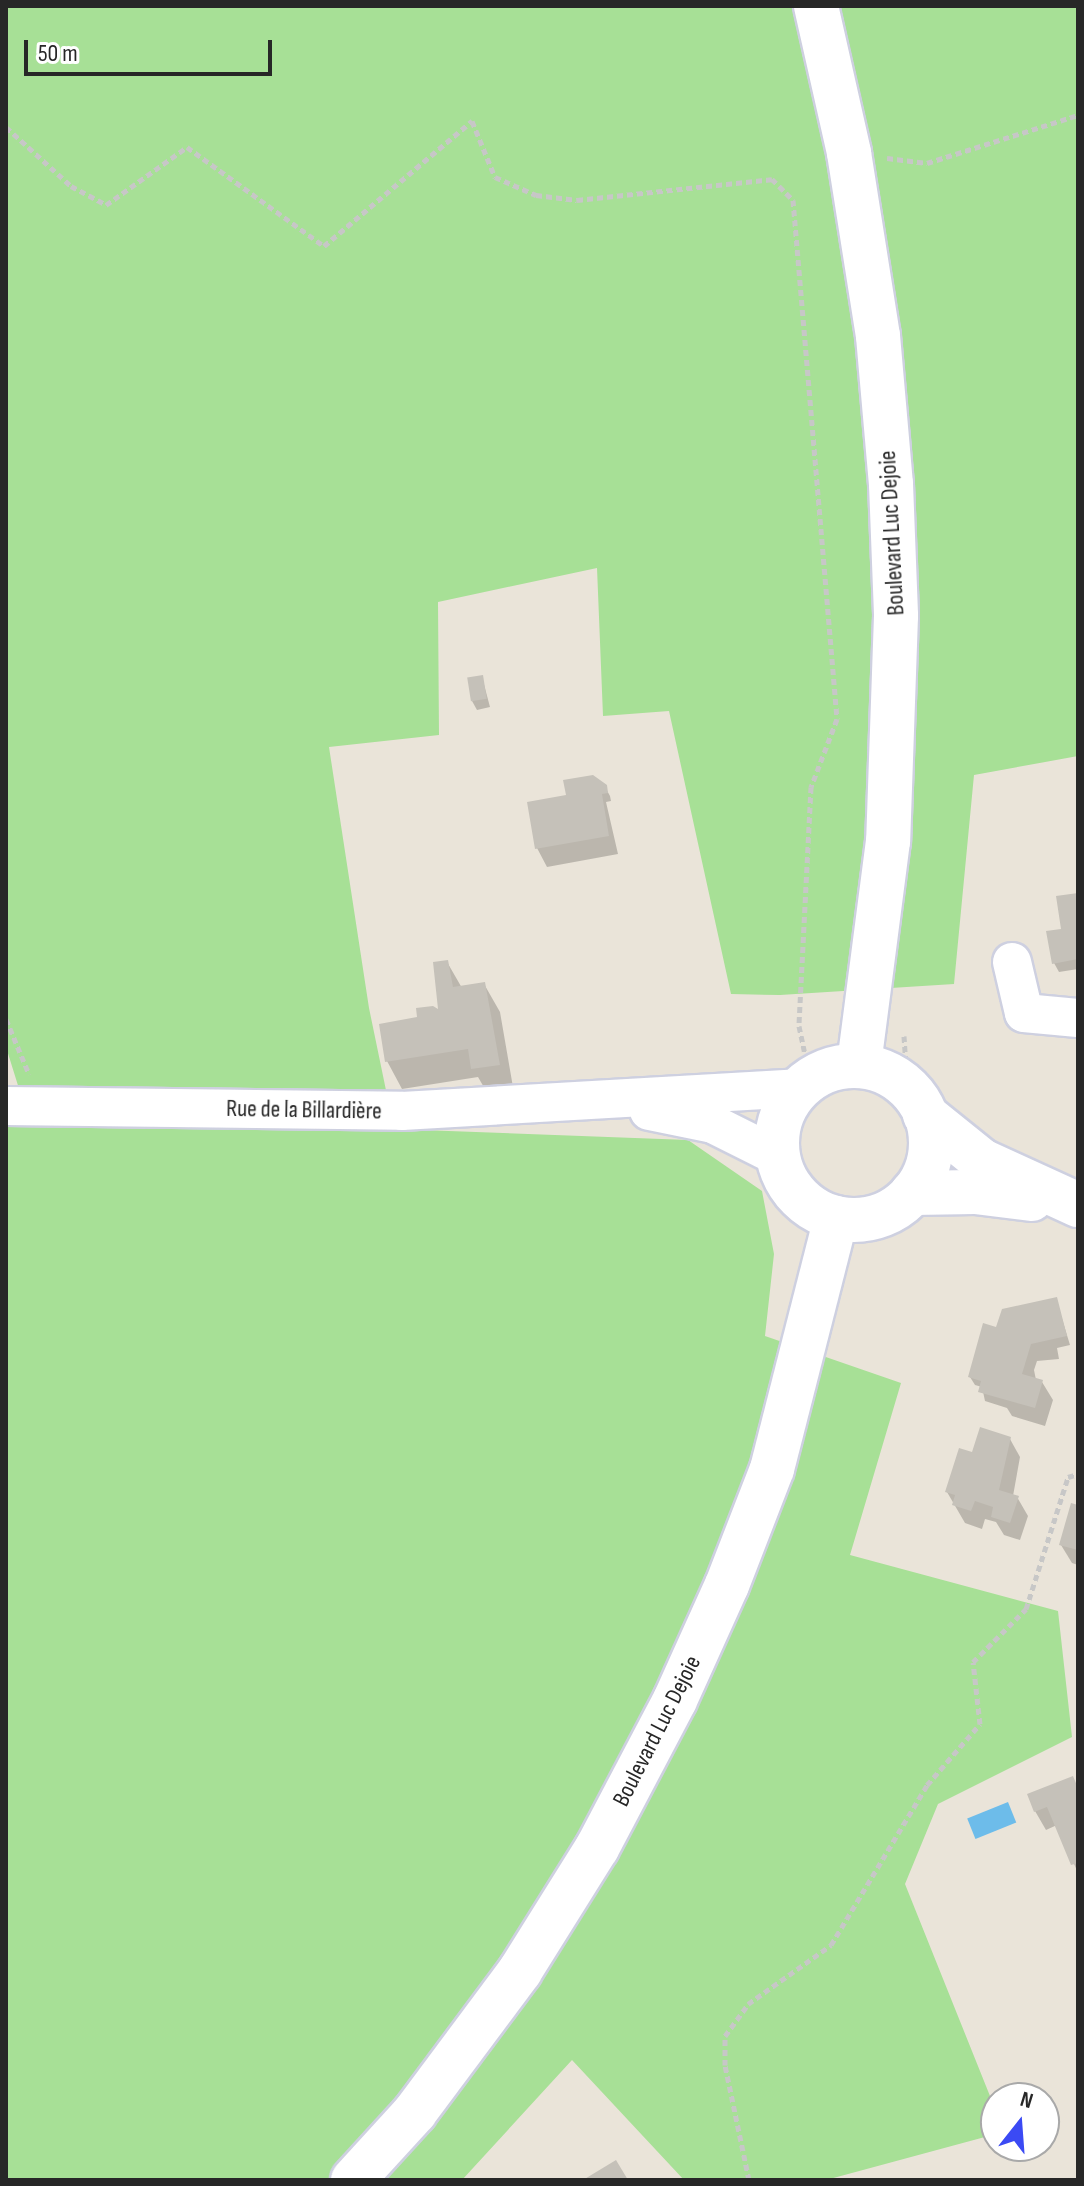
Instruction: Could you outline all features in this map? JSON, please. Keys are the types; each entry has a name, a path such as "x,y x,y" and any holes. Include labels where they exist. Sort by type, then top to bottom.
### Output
{"main road":[{"name":"Boulevard Luc Dejoie","path":"816,6 849,153 878,336 891,484 896,616 888,841 859,1065"},
{"path":"859,1065 886,1072 908,1087 925,1115 931,1135 929,1161 912,1193 884,1215 860,1220 809,1213 784,1177 777,1156 777,1133 782,1112 804,1083 833,1068 859,1065"},
{"path":"925,1115 982,1161 1078,1205"},
{"path":"912,1193 975,1192 1078,1205"},
{"name":"Boulevard Luc Dejoie","path":"353,2180 415,2112 520,1971 597,1848 675,1700 727,1585 772,1469 809,1213"}],"street":[{"path":"1012,962 1024,1013 1078,1018"},
{"name":"Rue de la Billardière","path":"6,1106 402,1111 603,1101 804,1083"},
{"name":"Rue de la Billardière","path":"603,1101 713,1124 777,1156"}],"path":[{"path":"849,153 927,163 1078,115"},
{"path":"6,127 71,186 106,205 187,147 324,246 472,121 495,177 536,195 577,200 772,179 793,200 837,719 811,787 799,1026 804,1083"},
{"path":"6,1019 30,1077"},
{"path":"749,2180 725,2065 725,2036 748,2004 831,1945 927,1785 980,1724 973,1662 1026,1609 1068,1477 1078,1474"}],"green space":[{"path":"6,6 1078,6 1078,756 974,775 954,984 780,995 731,994 669,711 603,716 597,568 438,602 439,735 329,747 369,1008 394,1129 688,1140 762,1191 774,1254 765,1336 901,1383 850,1555 1058,1611 1072,1737 938,1804 905,1884 984,2082 980,2082 980,2138 826,2180 684,2180 572,2060 462,2180 6,2180 6,1125 30,1124 6,1047"}],"water":[{"path":"1008,1802 1016,1822 975,1839 967,1818"}],"building":[{"path":"483,675 487,699 471,701 467,678"},
{"path":"593,775 607,785 608,793 602,794 609,836 535,849 527,802 566,795 563,780"},
{"path":"1078,893 1078,959 1052,964 1046,931 1061,929 1056,896"},
{"path":"448,960 453,987 485,982 500,1065 471,1069 468,1049 385,1062 379,1024 417,1017 416,1008 433,1006 438,1009 433,962"},
{"path":"1057,1297 1067,1336 1031,1344 1022,1374 1043,1380 1035,1408 978,1392 981,1381 968,1377 983,1323 996,1327 1002,1309"},
{"path":"980,1427 1011,1437 999,1490 1019,1496 1010,1523 991,1517 993,1507 975,1501 971,1511 952,1505 955,1495 945,1492 959,1448 972,1452"},
{"path":"1071,1503 1078,1505 1078,1550 1059,1545"},
{"path":"1073,1776 1078,1788 1078,1863 1071,1865 1047,1807 1034,1812 1027,1794"},
{"path":"616,2160 628,2180 583,2180"}]}
